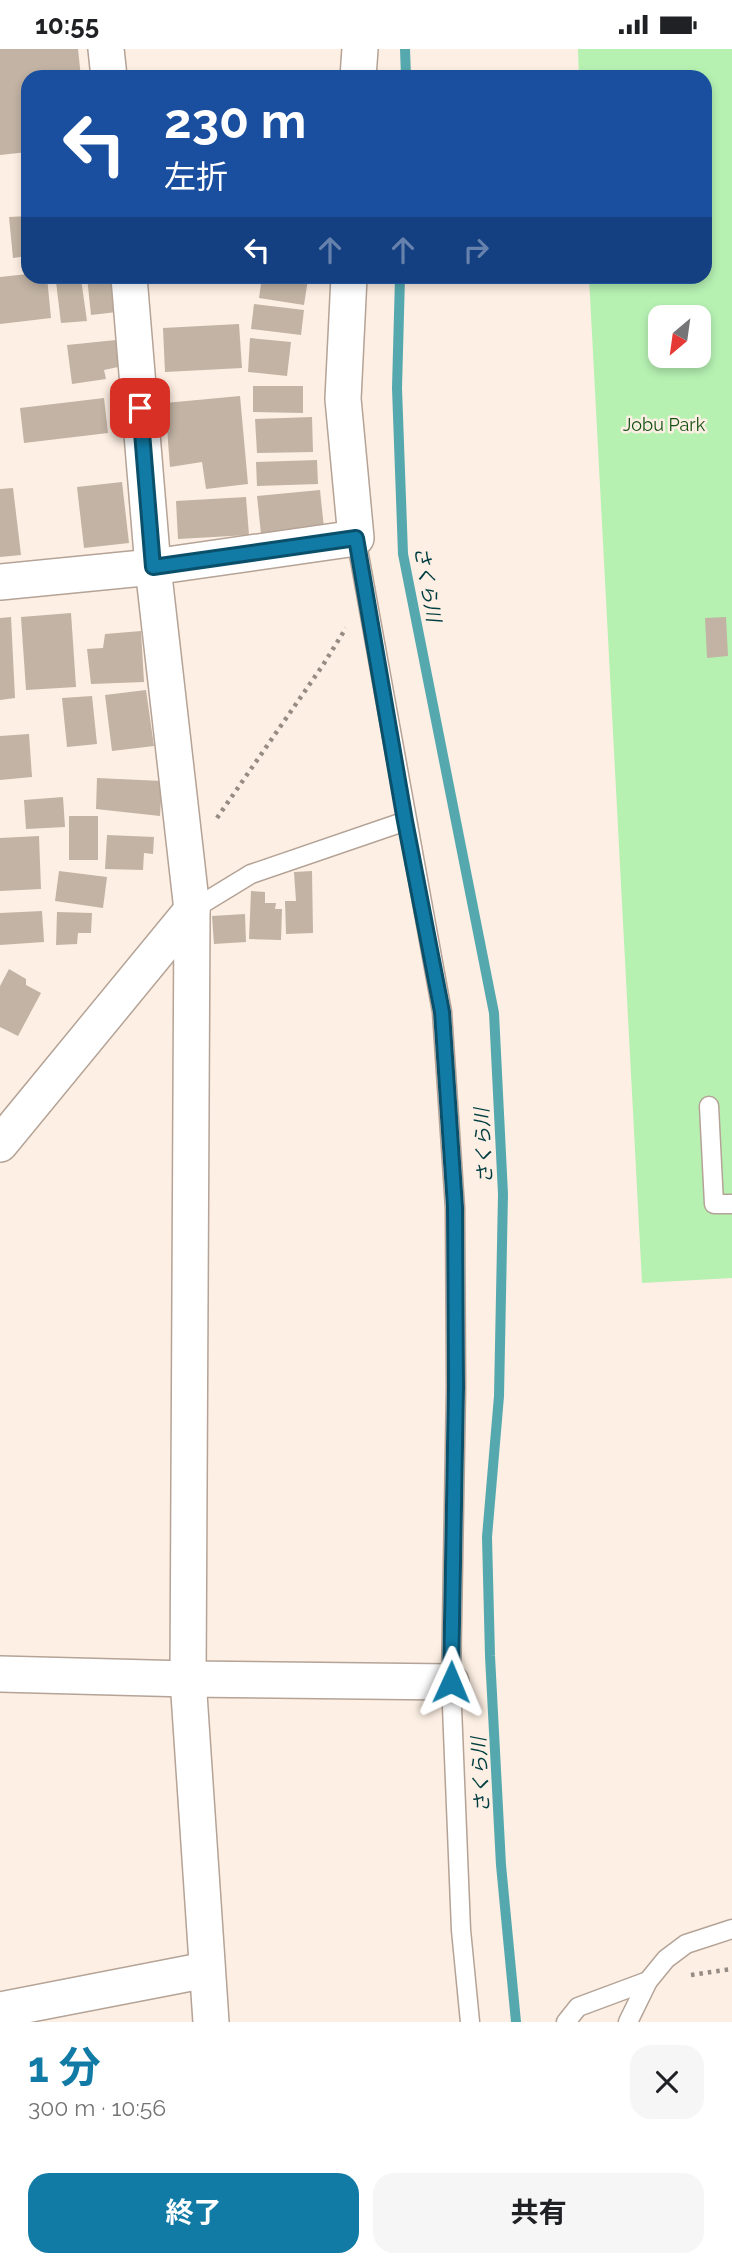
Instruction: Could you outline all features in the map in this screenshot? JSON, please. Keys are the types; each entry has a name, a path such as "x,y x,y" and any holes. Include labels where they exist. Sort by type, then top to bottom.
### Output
{"street":[{"path":"106,49 108,70"},
{"path":"358,70 360,49"},
{"path":"130,284 153,567 192,910 188,1679 211,2022"},
{"path":"0,582 153,567 356,538 343,399 349,284"},
{"path":"0,1144 192,910"},
{"path":"0,1674 451,1682"},
{"path":"0,2010 206,1970"}],"lane":[{"path":"356,538 405,821 442,1012 455,1207 456,1387 451,1682 461,1930 470,2022"},
{"path":"192,910 251,874 405,821"},
{"path":"709,1106 714,1204 732,1203"},
{"path":"628,2022 648,1980 666,1959 687,1944 732,1929"},
{"path":"566,2022 578,2007 648,1980"}],"green space":[{"name":"Jobu Park","path":"578,49 732,49 732,1278 642,1283 589,284 712,284 712,70 579,70"}],"building":[{"path":"0,49 78,49 80,70 21,70 21,153 0,155"},
{"path":"21,216 21,257 13,258 9,217"},
{"path":"21,275 21,284 48,284 51,318 0,324 0,277"},
{"path":"56,284 82,284 87,321 61,323"},
{"path":"88,284 114,284 117,312 91,315"},
{"path":"261,284 307,284 304,305 259,298"},
{"path":"254,304 304,310 301,335 251,329"},
{"path":"239,324 242,368 165,372 163,328"},
{"path":"250,338 291,342 287,376 248,372"},
{"path":"116,340 118,367 104,370 106,379 72,384 67,345"},
{"path":"253,386 303,386 303,413 253,412"},
{"path":"240,396 248,484 206,489 202,462 170,467 165,403"},
{"path":"104,398 108,433 24,443 20,408"},
{"path":"312,417 313,452 257,453 255,419"},
{"path":"317,460 318,484 257,486 256,462"},
{"path":"122,482 129,543 84,548 77,487"},
{"path":"13,488 21,555 0,557 0,489"},
{"path":"320,490 324,528 261,534 257,496"},
{"path":"246,497 249,535 178,539 176,501"},
{"path":"71,613 76,687 26,690 21,617"},
{"path":"11,617 15,698 0,700 0,618"},
{"path":"726,617 728,656 707,658 705,618"},
{"path":"141,631 144,682 91,684 87,649 103,648 105,634"},
{"path":"146,690 154,746 112,751 105,695"},
{"path":"92,696 97,744 67,747 62,698"},
{"path":"29,734 32,777 0,780 0,736"},
{"path":"97,778 162,781 160,816 96,809"},
{"path":"63,797 65,827 26,829 24,800"},
{"path":"69,816 98,816 98,860 69,860"},
{"path":"107,835 154,837 153,854 144,853 143,870 105,869"},
{"path":"39,836 41,889 0,891 0,838"},
{"path":"59,871 107,877 103,908 55,901"},
{"path":"312,871 313,933 286,934 285,901 296,901 294,872"},
{"path":"251,891 265,892 265,903 276,903 275,909 282,909 281,940 249,939"},
{"path":"42,911 44,942 0,945 0,913"},
{"path":"57,912 92,913 91,933 78,933 77,944 56,945"},
{"path":"245,914 246,942 214,944 212,916"},
{"path":"9,969 26,979 26,985 41,993 18,1036 0,1027 0,986"}],"waterway":[{"name":"さくら川","path":"405,49 406,70"},
{"name":"さくら川","path":"400,284 397,388 403,554 494,1013 503,1194 499,1396 487,1537 501,1865 516,2022"}],"route":[{"path":"140,408 153,567 356,538 405,821 442,1012 455,1207 456,1387 451,1682"}]}
